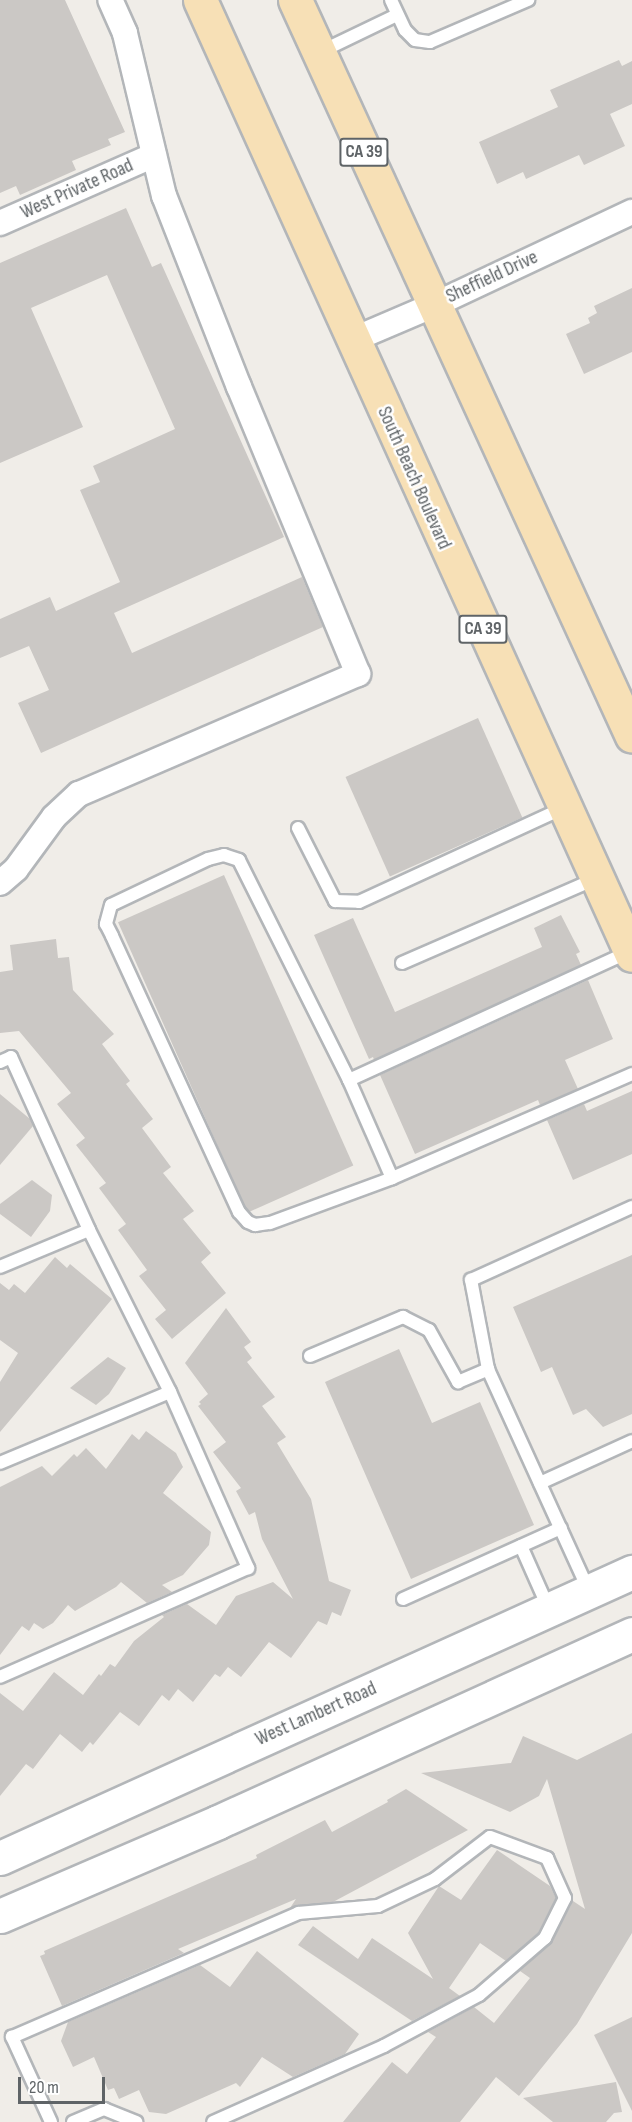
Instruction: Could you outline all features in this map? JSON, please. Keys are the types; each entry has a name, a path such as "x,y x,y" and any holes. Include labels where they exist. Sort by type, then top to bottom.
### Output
{"main road":[{"name":"South Beach Boulevard","path":"200,0 351,340 631,953"},
{"name":"CA 39","path":"295,0 632,736"},
{"name":"West Lambert Road","path":"0,1858 632,1572"},
{"path":"0,1916 218,1822 632,1634"}],"street":[{"path":"0,883 16,869 54,817 79,794 358,674 173,218 154,155 125,33 110,0"},
{"name":"West Private Road","path":"0,223 154,155"},
{"name":"Sheffield Drive","path":"351,340 434,305 632,212"}],"lane":[{"path":"391,0 405,30 415,40 430,42 528,0"},
{"path":"319,52 397,15"},
{"path":"298,828 334,901 359,902 564,808"},
{"path":"392,1178 349,1080 239,860 224,855 208,859 111,905 106,915 109,930 239,1212 248,1222 255,1225 270,1223 392,1178 632,1074"},
{"path":"402,963 596,879"},
{"path":"349,1080 631,953"},
{"path":"0,1062 12,1057 88,1230 170,1392 248,1568 0,1677"},
{"path":"589,1591 488,1369 471,1280 632,1207"},
{"path":"0,1267 88,1230"},
{"path":"310,1356 403,1317 429,1330 458,1382 488,1369"},
{"path":"0,1463 170,1392"},
{"path":"540,1483 632,1441"},
{"path":"403,1599 561,1528"},
{"path":"521,1546 549,1608"},
{"path":"51,2122 12,2037 298,1913 378,1906 435,1879 490,1837 547,1858 565,1898 545,1938 479,1995 384,2046 213,2122"},
{"path":"73,2122 104,2109 137,2122"}],"building":[{"path":"0,0 65,0 125,132 108,139 111,145 72,161 76,170 20,195 16,186 0,193"},
{"path":"619,60 622,66 632,61 632,104 610,114 625,146 584,165 579,155 526,179 523,172 497,184 479,142 558,107 550,90"},
{"path":"126,208 152,267 161,263 284,537 114,613 132,653 302,577 323,627 41,753 18,703 49,690 29,646 0,658 0,619 50,597 56,611 120,582 80,490 100,482 93,466 175,429 107,275 31,308 83,427 0,463 0,263"},
{"path":"632,288 632,352 584,374 566,334 590,323 588,318 597,313 594,306"},
{"path":"478,718 522,818 390,877 346,777"},
{"path":"224,875 353,1166 247,1213 118,922"},
{"path":"561,915 580,952 576,954 581,965 374,1060 373,1057 369,1059 314,935 353,918 395,1012 542,947 534,928"},
{"path":"56,939 58,958 69,957 73,990 114,1034 102,1044 130,1081 126,1084 153,1119 142,1128 171,1167 163,1173 194,1211 183,1219 211,1253 201,1262 226,1293 172,1339 155,1319 166,1310 139,1276 147,1270 118,1230 126,1224 99,1188 106,1183 76,1145 85,1138 57,1104 71,1093 19,1031 0,1033 0,972 13,970 10,945"},
{"path":"588,980 613,1039 565,1060 578,1089 540,1105 538,1100 415,1154 380,1075"},
{"path":"632,1091 632,1154 573,1180 547,1120 584,1104 587,1111"},
{"path":"0,1094 30,1119 33,1126 0,1165"},
{"path":"32,1180 52,1195 50,1211 31,1237 0,1214 0,1204"},
{"path":"632,1255 632,1414 603,1427 586,1409 573,1415 552,1367 541,1372 513,1307"},
{"path":"55,1257 67,1268 70,1264 112,1299 0,1432 0,1382 18,1353 0,1340 0,1283 9,1290 14,1284 25,1293"},
{"path":"226,1308 251,1342 244,1347 252,1358 247,1362 275,1397 262,1406 286,1437 277,1443 311,1499 329,1581 351,1590 341,1616 332,1612 327,1625 318,1621 291,1658 269,1642 241,1677 228,1667 220,1677 215,1674 193,1702 178,1689 169,1701 162,1695 139,1726 120,1712 93,1745 90,1742 82,1752 60,1734 33,1769 26,1764 0,1796 0,1693 23,1711 54,1672 83,1695 99,1674 101,1676 110,1664 115,1667 134,1641 164,1617 162,1615 187,1604 216,1625 236,1596 273,1582 293,1599 262,1539 255,1512 249,1515 236,1491 241,1488 213,1452 226,1442 198,1406 208,1394 185,1363"},
{"path":"399,1349 432,1423 480,1402 534,1525 411,1579 325,1382"},
{"path":"108,1357 126,1368 109,1394 96,1405 70,1388"},
{"path":"146,1431 176,1453 183,1467 163,1493 211,1532 209,1545 183,1575 162,1585 172,1592 147,1603 121,1582 75,1611 68,1605 53,1623 43,1629 34,1623 29,1631 22,1626 0,1655 0,1487 42,1466 52,1476 74,1454 77,1457 86,1448 106,1469 132,1434 139,1440"},
{"path":"632,1733 632,1933 577,2024 519,2096 496,2077 460,2122 343,2122 392,2062 407,2074 436,2037 428,2032 474,2007 494,2023 530,1978 520,1971 552,1942 573,1901 585,1909 547,1779 539,1796 510,1812 421,1773 511,1763 523,1736 577,1760"},
{"path":"406,1789 468,1830 333,1902 290,1908 296,1899 178,1949 184,1953 62,2006 40,1956 45,1954 44,1951 257,1858 256,1855 325,1820 332,1832 388,1802 387,1800"},
{"path":"497,1850 550,1886 556,1898 538,1933 506,1961 480,1943 449,1988 460,1996 412,2021 298,1945 313,1926 358,1959 372,1938 433,1979 408,1933 439,1886 461,1900"},
{"path":"257,1951 359,2034 345,2054 293,2077 262,2057 240,2087 236,2083 166,2114 149,2112 139,2090 119,2099 114,2088 108,2090 94,2057 73,2067 61,2041 68,2022 200,1965 230,1987"},
{"path":"632,2017 632,2111 594,2035"},
{"path":"616,2082 622,2112 614,2113 606,2122 553,2122 523,2098"}]}
